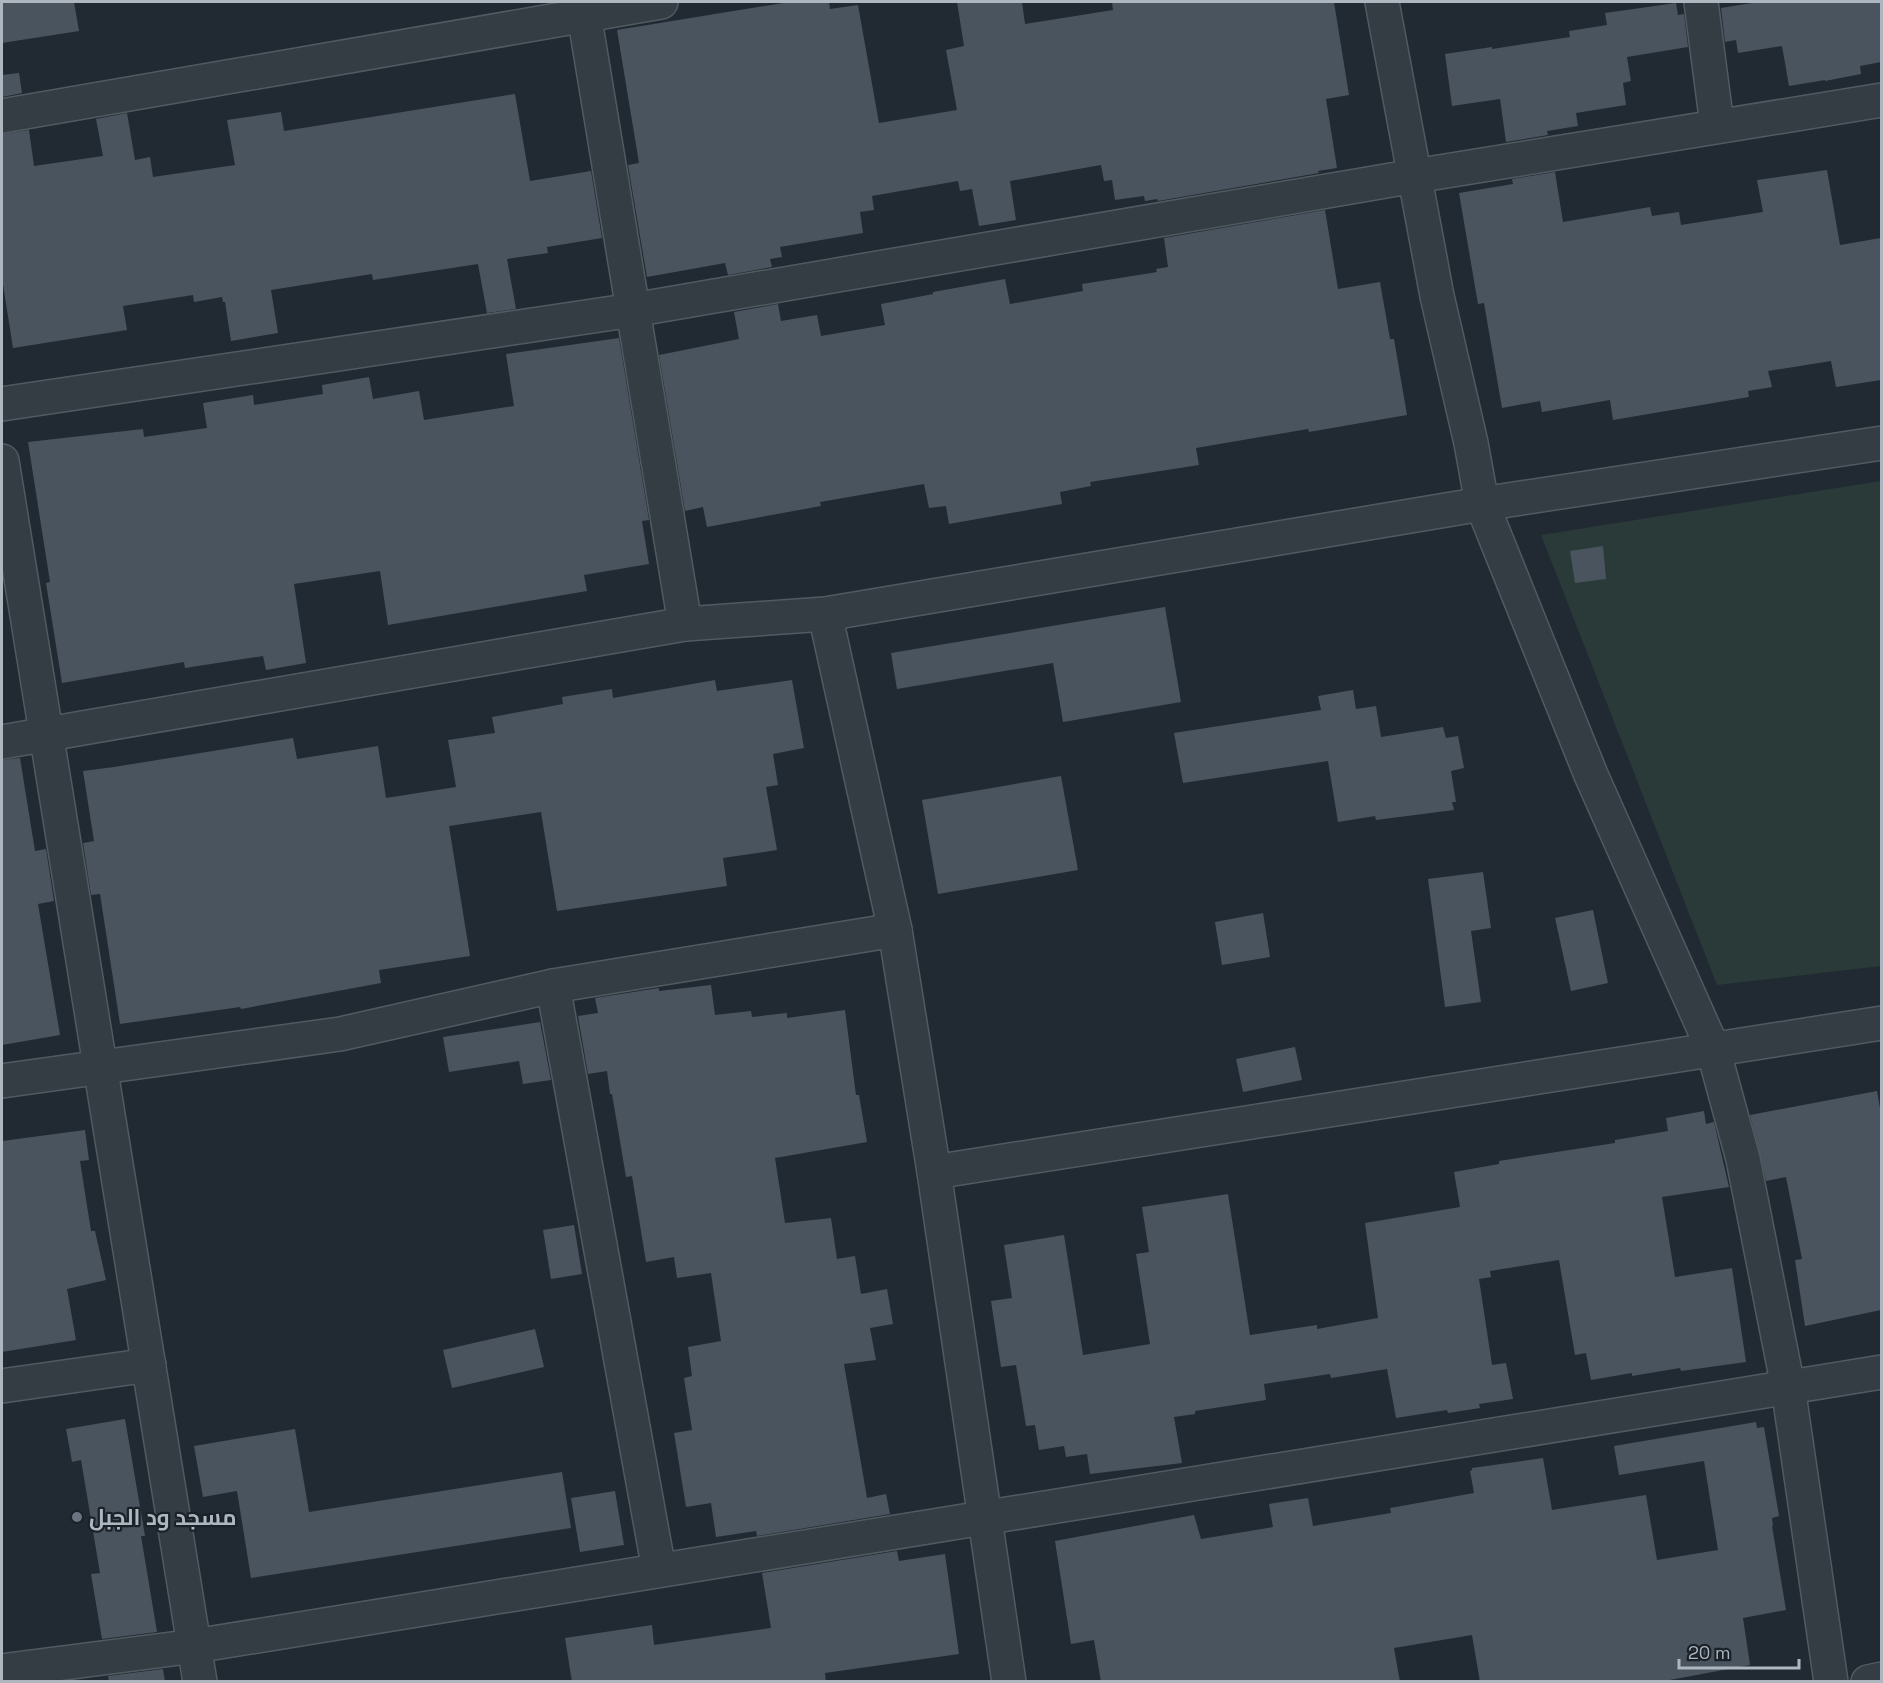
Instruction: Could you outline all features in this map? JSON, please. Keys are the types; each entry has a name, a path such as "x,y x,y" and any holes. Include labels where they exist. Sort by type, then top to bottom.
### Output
{"street":[{"path":"2,116 583,8 661,2"},
{"path":"1382,2 1437,296 1471,443 1482,504 1591,775 1713,1049 1743,1159 1788,1387 1832,1682"},
{"path":"1701,2 1717,125"},
{"path":"583,8 685,624"},
{"path":"2,405 633,310 1717,125 1881,100"},
{"path":"2,742 685,624 825,614 1482,504 1881,443"},
{"path":"2,461 200,1682"},
{"path":"825,614 896,930 1009,1682"},
{"path":"2,1081 340,1034 553,986 896,930"},
{"path":"553,986 659,1570"},
{"path":"934,1172 1881,1023"},
{"path":"2,1386 149,1365"},
{"path":"2,1671 195,1646 1881,1372"},
{"path":"1868,1682 1881,1679"}],"shaded area":[{"path":"1881,481 1881,966 1717,985 1541,535"}],"building":[{"path":"2,2 74,2 79,31 2,43"},
{"path":"789,2 829,2 830,9 858,5 879,123 957,110 946,50 964,46 957,2 1022,2 1025,24 1113,10 1112,2 1334,2 1349,95 1326,99 1337,168 1158,201 1157,199 1145,201 1144,196 1115,200 1112,180 1104,181 1101,165 1010,181 1016,220 979,226 972,189 960,191 958,181 872,196 874,210 860,212 863,233 780,247 782,257 770,259 772,267 728,275 725,263 647,277 628,165 639,163 617,30"},
{"path":"1758,2 1881,2 1881,62 1860,66 1861,74 1789,86 1782,46 1738,53 1736,40 1725,42 1721,8"},
{"path":"1676,3 1678,15 1684,14 1688,47 1627,57 1631,81 1623,83 1626,105 1576,113 1578,126 1547,131 1548,135 1506,142 1500,99 1452,106 1445,54 1570,37 1569,31 1607,25 1605,13"},
{"path":"19,73 22,93 2,97 2,75"},
{"path":"515,94 530,181 591,171 602,238 547,247 548,253 507,259 516,309 487,313 478,264 373,280 372,274 271,290 278,333 231,341 225,302 222,297 194,302 193,295 123,306 127,330 13,348 2,278 2,134 29,130 34,166 103,156 96,119 127,113 135,160 150,157 153,177 235,165 227,120 281,112 284,131"},
{"path":"1827,170 1840,245 1881,238 1881,380 1836,387 1831,361 1768,371 1772,387 1748,391 1749,397 1613,420 1610,400 1542,412 1540,401 1502,408 1484,303 1478,304 1459,193 1513,184 1512,179 1555,172 1563,222 1650,207 1652,216 1679,212 1681,225 1763,212 1757,180"},
{"path":"1325,210 1338,289 1380,282 1390,339 1394,339 1407,415 1196,448 1199,465 1090,482 1091,486 1060,492 1062,504 949,524 946,506 929,508 924,484 820,502 821,506 707,527 703,507 685,511 659,355 739,339 734,312 778,304 781,321 817,315 821,336 885,325 881,304 1005,279 1010,304 1083,291 1082,284 1157,272 1156,269 1168,267 1164,238"},
{"path":"619,338 649,520 642,521 649,564 584,575 587,591 388,625 380,571 294,584 306,663 266,670 263,656 185,668 184,662 62,683 46,583 50,582 28,442 143,429 144,437 207,428 203,403 253,395 254,405 323,394 322,385 369,377 373,399 419,391 424,420 514,406 506,354"},
{"path":"1603,546 1606,579 1575,583 1570,551"},
{"path":"1165,607 1181,702 1063,722 1053,663 897,689 891,653"},
{"path":"715,680 717,691 792,680 804,748 773,754 778,785 766,787 777,850 723,858 727,886 557,911 541,812 449,826 470,956 379,970 381,983 241,1009 240,1007 120,1024 100,894 91,895 83,843 94,841 83,771 293,738 297,759 378,746 386,798 456,787 448,740 495,733 492,717 563,704 562,697 612,689 613,698"},
{"path":"1353,690 1356,709 1376,706 1381,737 1443,727 1446,738 1458,736 1464,768 1451,771 1456,802 1452,802 1454,810 1376,820 1375,816 1338,822 1328,761 1183,783 1174,733 1321,710 1318,696"},
{"path":"20,758 35,851 46,849 54,901 38,904 60,1035 2,1045 2,760"},
{"path":"1061,776 1078,870 938,894 922,800"},
{"path":"1483,872 1491,928 1471,931 1481,1002 1445,1007 1428,879"},
{"path":"1593,910 1608,983 1571,991 1555,918"},
{"path":"1263,913 1270,957 1222,965 1215,922"},
{"path":"711,985 715,1015 751,1011 752,1017 787,1013 787,1018 845,1010 856,1095 859,1095 867,1142 775,1158 785,1223 831,1218 837,1259 855,1256 861,1294 887,1289 893,1324 870,1328 876,1360 844,1364 867,1498 886,1494 890,1514 757,1536 756,1531 716,1537 711,1503 686,1507 674,1433 692,1430 684,1378 692,1376 688,1347 721,1341 711,1273 677,1278 674,1257 646,1262 632,1176 626,1177 607,1071 588,1074 578,1016 598,1013 595,998 659,988 659,991"},
{"path":"540,1022 551,1080 523,1084 519,1061 449,1072 443,1037"},
{"path":"1295,1047 1302,1080 1243,1092 1236,1059"},
{"path":"1877,1091 1881,1114 1881,1310 1805,1326 1795,1260 1802,1259 1786,1177 1766,1181 1750,1115"},
{"path":"1704,1111 1706,1124 1714,1122 1729,1187 1662,1197 1675,1277 1732,1268 1746,1362 1681,1371 1680,1368 1632,1376 1632,1373 1591,1380 1586,1353 1575,1355 1559,1260 1490,1271 1491,1277 1479,1279 1492,1365 1506,1363 1513,1399 1479,1404 1480,1408 1448,1413 1447,1410 1396,1418 1387,1369 1331,1378 1330,1374 1264,1384 1266,1400 1195,1411 1195,1414 1174,1417 1182,1463 1090,1474 1087,1454 1066,1457 1064,1446 1039,1450 1035,1425 1026,1426 1016,1365 1001,1367 991,1301 1012,1298 1004,1245 1064,1235 1083,1355 1150,1344 1136,1254 1149,1252 1142,1207 1228,1194 1250,1335 1317,1325 1317,1329 1378,1318 1365,1223 1460,1207 1454,1172 1499,1164 1499,1161 1615,1143 1615,1140 1668,1131 1666,1118"},
{"path":"85,1130 89,1160 80,1161 91,1231 95,1231 106,1280 67,1289 76,1340 2,1352 2,1141"},
{"path":"574,1225 582,1274 551,1279 543,1230"},
{"path":"535,1329 544,1367 452,1388 443,1350"},
{"path":"125,1419 145,1536 141,1536 157,1632 102,1639 91,1574 100,1573 81,1460 72,1462 66,1429"},
{"path":"1756,1422 1757,1428 1764,1427 1779,1516 1772,1518 1772,1526 1786,1610 1743,1618 1750,1665 1659,1682 1480,1682 1472,1635 1394,1648 1400,1682 1101,1682 1094,1640 1071,1644 1055,1541 1194,1515 1201,1539 1273,1527 1269,1504 1308,1498 1313,1526 1391,1513 1390,1508 1474,1493 1470,1471 1472,1468 1543,1458 1552,1510 1646,1495 1657,1560 1718,1550 1704,1461 1619,1475 1614,1446"},
{"path":"295,1429 309,1512 562,1472 571,1528 251,1578 237,1491 203,1497 194,1446"},
{"path":"615,1491 624,1545 580,1552 571,1498"},
{"path":"897,1551 899,1561 945,1554 959,1654 825,1673 826,1682 572,1682 565,1638 652,1625 654,1645 771,1628 762,1573"},
{"path":"163,1669 165,1682 109,1682 108,1676"}],"place":[{"name":"مسجد ود الجبل","path":"77,1517"}]}
